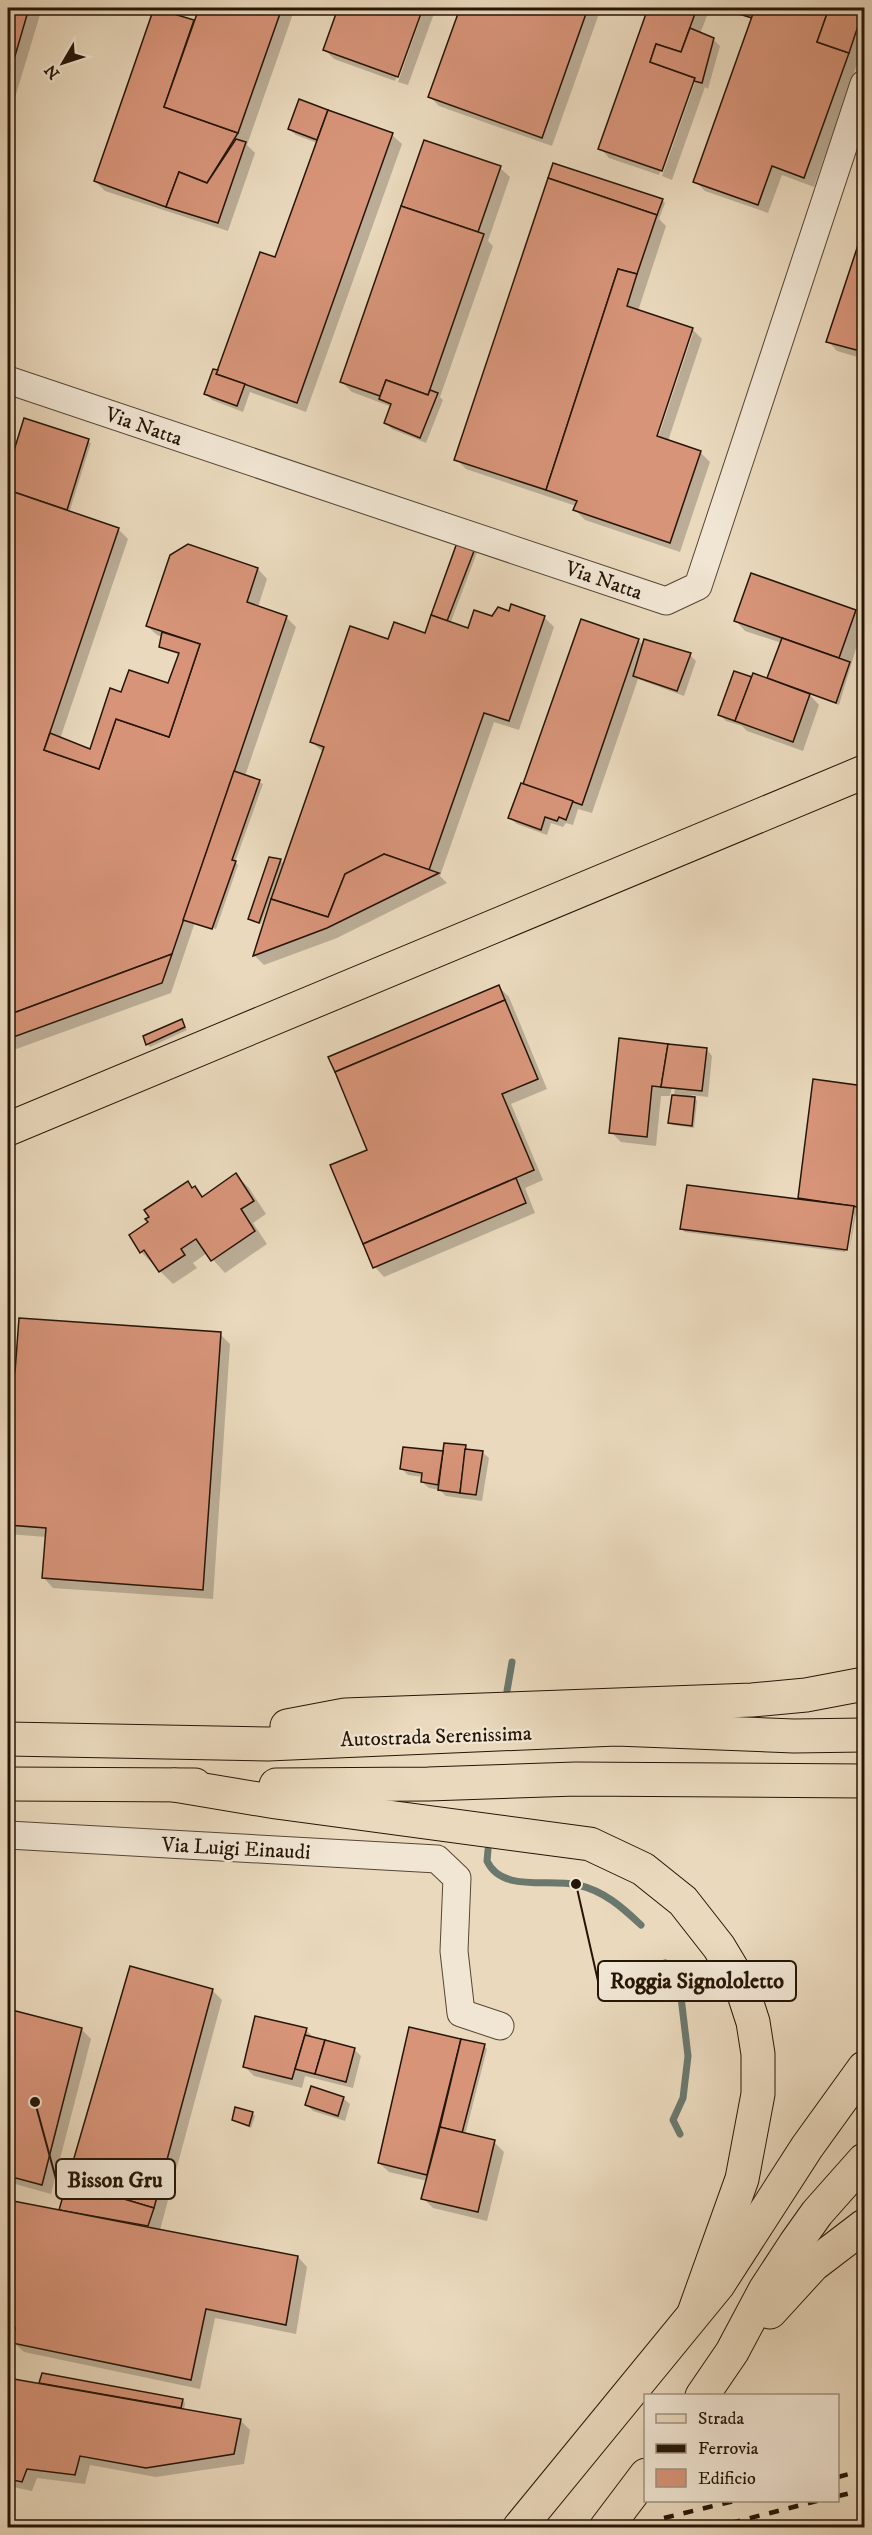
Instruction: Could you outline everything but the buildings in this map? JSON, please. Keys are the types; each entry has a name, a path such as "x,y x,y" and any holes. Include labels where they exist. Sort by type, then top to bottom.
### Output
{"main road":[{"path":"8,1130 864,772"},
{"path":"203,1742 345,1715 752,1700 806,1695 864,1684"},
{"name":"Autostrada Serenissima","path":"8,1739 268,1744 616,1729 794,1736 864,1735"},
{"path":"8,1784 428,1784 599,1779 864,1781"},
{"path":"174,1785 276,1802 590,1844 643,1869 683,1901 719,1947 740,1982 753,2022 758,2054 758,2094 742,2179 693,2313"},
{"path":"519,2528 718,2285 782,2185 864,2068"},
{"path":"703,2394 732,2352 765,2290 795,2244 817,2212 864,2160"},
{"path":"732,2352 813,2265 864,2226"},
{"path":"606,2528 644,2476"}],"street":[{"name":"Via Natta","path":"8,380 666,601 698,586 864,84"},
{"name":"Via Luigi Einaudi","path":"8,1835 437,1859 457,1878 454,1951 461,2013 500,2026"}],"waterway":[{"path":"507,1691 512,1662"},
{"path":"488,1850 487,1861 494,1871 503,1877 515,1881 566,1883 596,1891 627,1912 641,1925"},
{"path":"665,1963 681,1997 688,2056 683,2098 673,2120 680,2134"}],"railway":[{"path":"839,2477 864,2470"},
{"path":"839,2496 864,2490"},
{"path":"664,2518 730,2502"},
{"path":"711,2528 813,2502"}],"place":[{"name":"Roggia Signololetto","path":"576,1884"},
{"name":"Bisson Gru","path":"35,2102"}]}
